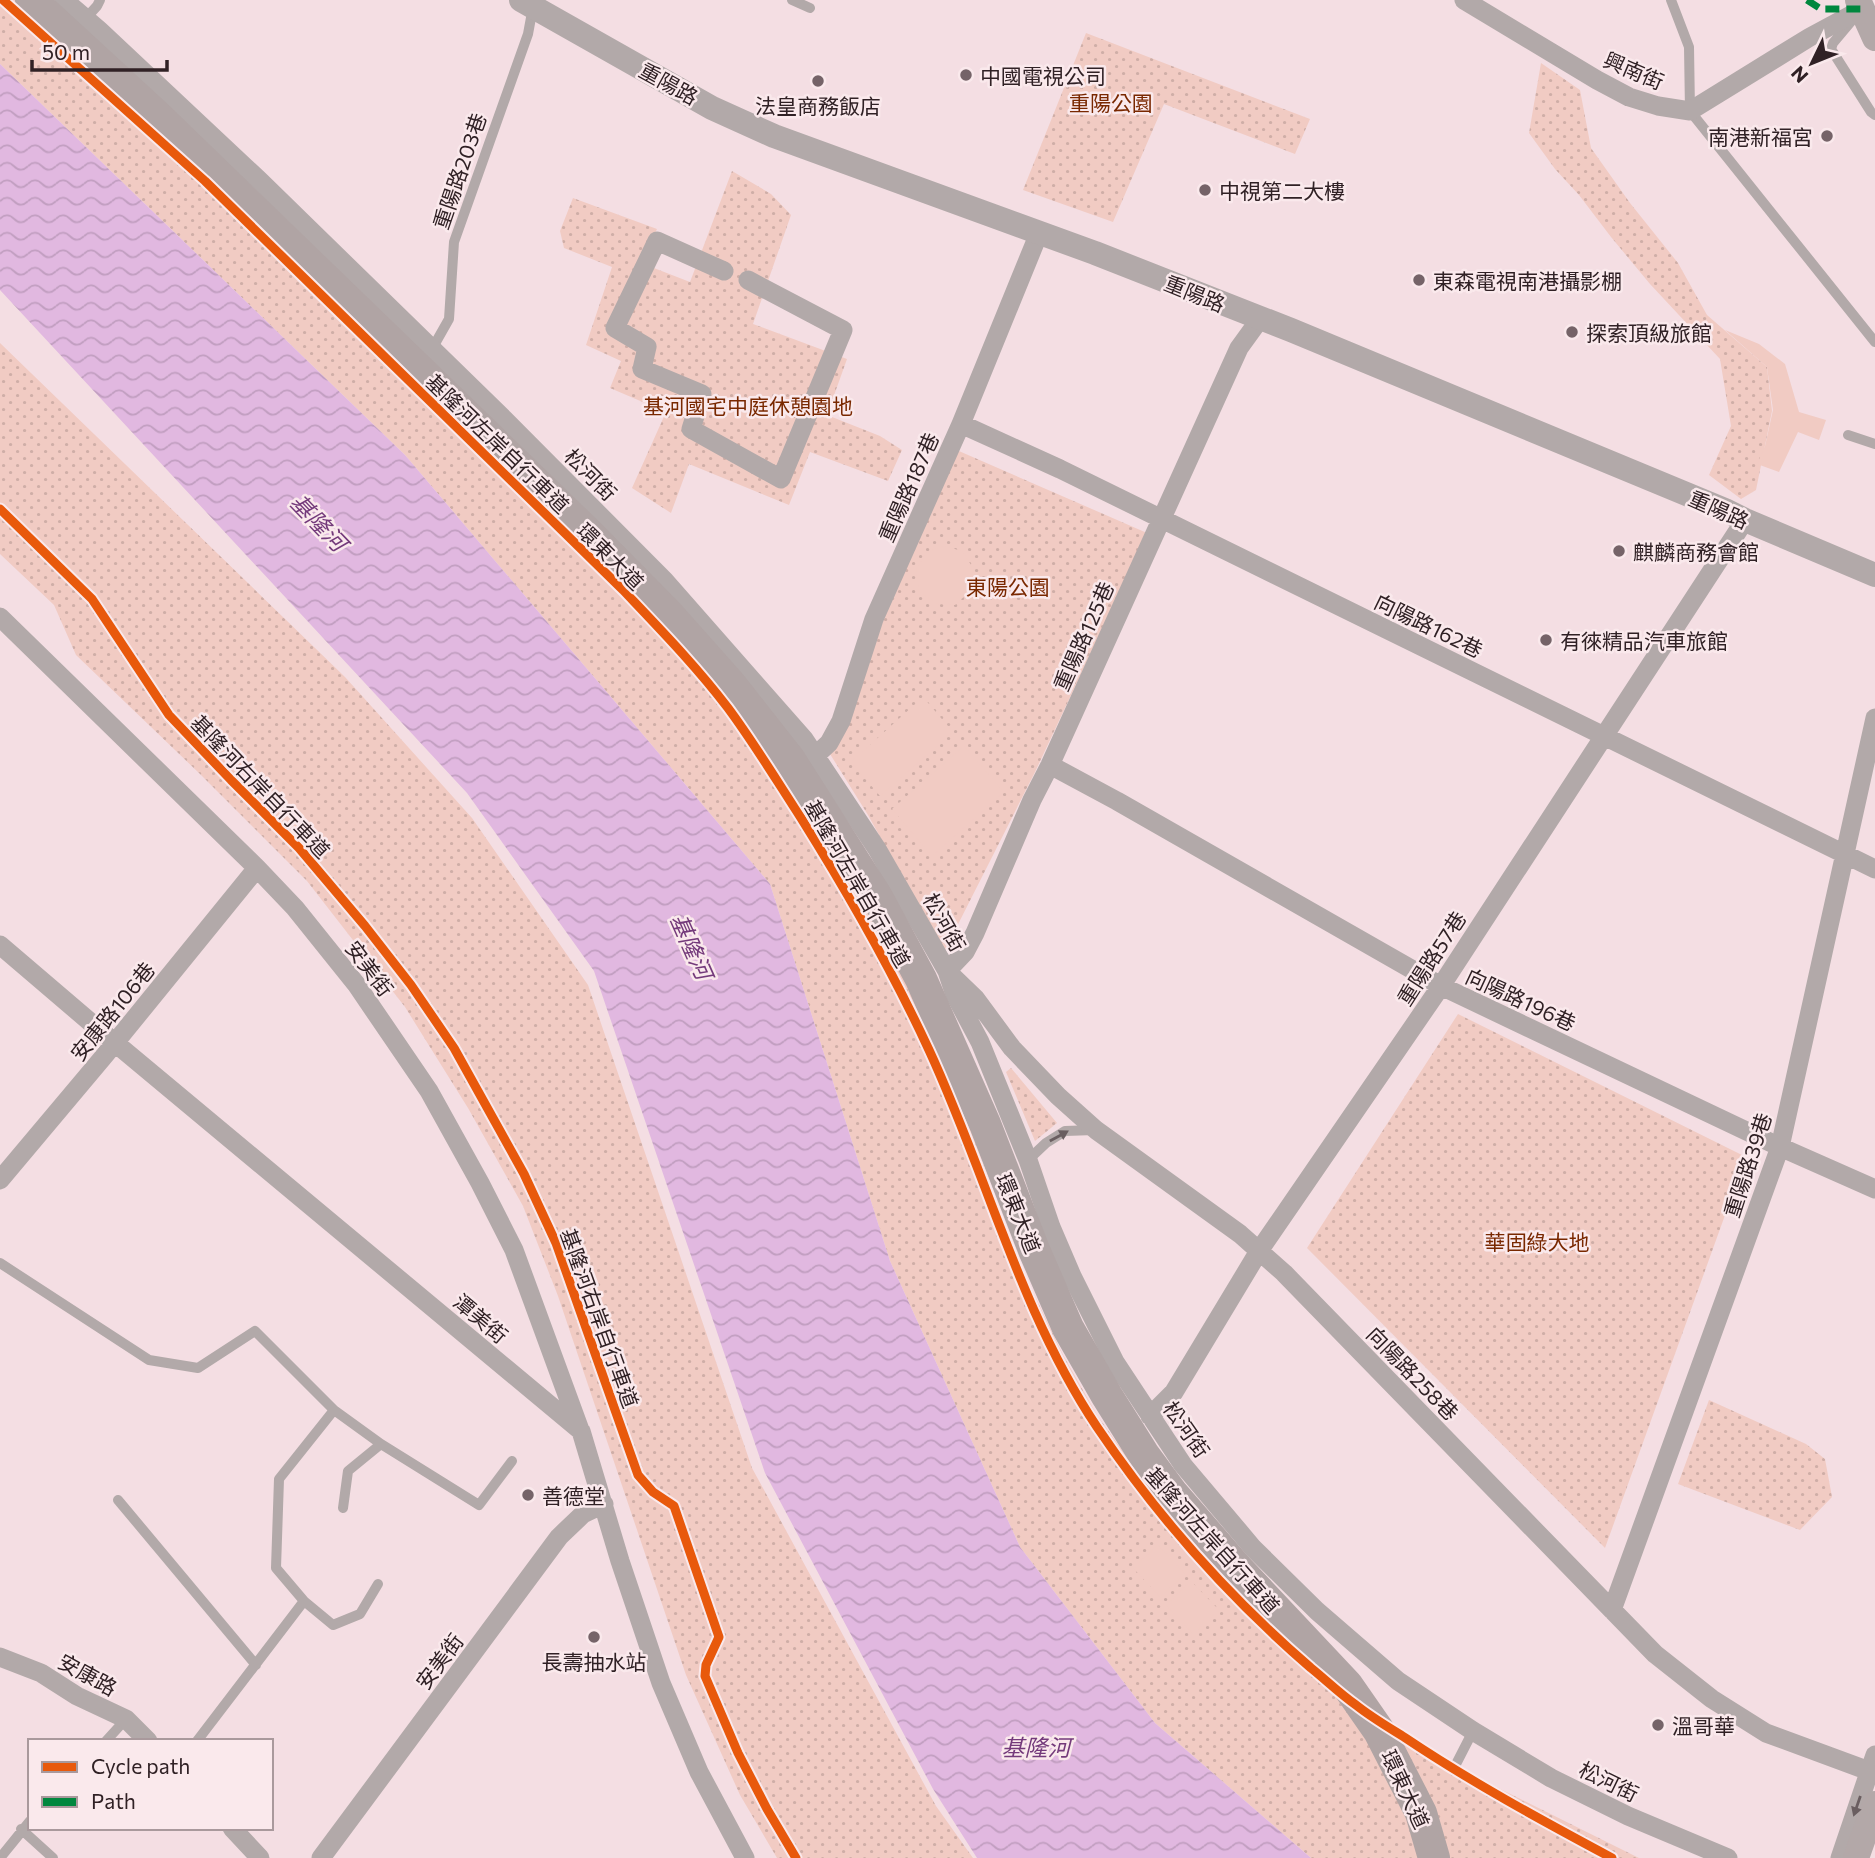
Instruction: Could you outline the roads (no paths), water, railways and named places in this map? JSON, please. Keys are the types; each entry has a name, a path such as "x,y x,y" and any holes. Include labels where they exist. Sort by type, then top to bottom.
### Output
{"highway":[{"name":"環東大道","path":"30,0 156,115 590,535 667,613 731,685 790,760 877,897 921,979 980,1112 1068,1328 1107,1396 1144,1455 1172,1493 1237,1568 1347,1685 1379,1731 1421,1813 1434,1858"}],"main road":[{"path":"1854,3 1875,38"},
{"path":"1856,1858 1875,1804"}],"street":[{"name":"松河街","path":"64,0 259,180 505,419 665,581 804,739 877,849 947,971 955,995 979,1042 1028,1160 1051,1227 1072,1276 1115,1362 1183,1465 1253,1548 1317,1611 1398,1681 1473,1731 1551,1779 1628,1816 1728,1858"},
{"name":"興南街","path":"1464,0 1629,97 1658,106 1690,111"},
{"name":"重陽路","path":"529,2 712,108 774,136 1095,253 1687,494 1875,575"},
{"path":"1690,111 1810,37 1854,3"},
{"name":"重陽路187巷","path":"815,756 829,743 841,721 874,619 961,424 1039,233"},
{"path":"724,271 657,241 615,328 647,347 642,369 702,394 691,429 781,479 844,330 748,281"},
{"name":"重陽路125巷","path":"947,971 965,952 975,933 1032,800 1240,348 1260,319"},
{"name":"向陽路162巷","path":"961,424 1060,469 1875,869"},
{"name":"重陽路57巷","path":"1150,1416 1174,1392 1259,1251 1441,986 1745,520"},
{"name":"安美街","path":"0,618 257,868 295,908 356,984 429,1091 514,1250 581,1431"},
{"name":"重陽路39巷","path":"1612,1610 1780,1147 1875,718"},
{"name":"向陽路196巷","path":"1050,765 1441,986 1780,1147 1875,1189"},
{"name":"安康路106巷","path":"0,1180 257,868"},
{"name":"潭美街","path":"0,944 581,1431"},
{"name":"向陽路258巷","path":"947,971 975,998 1012,1048 1058,1096 1096,1130 1240,1234 1294,1283 1655,1654 1712,1699 1766,1733 1873,1766"},
{"path":"581,1431 620,1561 661,1683 699,1772 746,1858"},
{"name":"安美街","path":"321,1858 559,1537 583,1514 604,1504"},
{"name":"安康路","path":"0,1657 41,1674 78,1696 126,1719 146,1739"},
{"path":"1840,1858 1873,1766"},
{"path":"234,1830 260,1858"}],"lane":[{"path":"86,18 100,0"},
{"path":"792,0 810,8"},
{"path":"1671,0 1689,47 1690,111 1875,342"},
{"name":"重陽路203巷","path":"432,349 449,320 454,242 528,34 529,2"},
{"path":"1854,3 1831,49 1875,115"},
{"path":"724,271 748,281"},
{"path":"1848,435 1875,444"},
{"path":"1028,1160 1065,1130 1096,1130"},
{"path":"0,1263 149,1360 198,1368 256,1331 334,1410 381,1444 479,1504 512,1461"},
{"path":"334,1410 279,1479 276,1568 304,1601 333,1625 360,1614 379,1584"},
{"path":"343,1508 348,1471 381,1444"},
{"path":"118,1500 256,1665"},
{"path":"199,1739 304,1601"},
{"path":"108,1739 126,1719"},
{"path":"1453,1769 1473,1731"},
{"path":"0,1858 28,1823"},
{"path":"22,1829 53,1858"}],"water":[{"name":"基隆河","path":"0,64 405,455 770,884 890,1261 1020,1547 1155,1723 1311,1858 977,1858 933,1789 765,1473 594,971 467,793 0,290"}],"place":[{"name":"中國電視公司","path":"966,75"},
{"name":"法皇商務飯店","path":"818,81"},
{"name":"南港新福宮","path":"1827,136"},
{"name":"中視第二大樓","path":"1205,190"},
{"name":"東森電視南港攝影棚","path":"1419,280"},
{"name":"探索頂級旅館","path":"1572,332"},
{"name":"麒麟商務會館","path":"1619,551"},
{"name":"有徠精品汽車旅館","path":"1546,640"},
{"name":"善德堂","path":"528,1495"},
{"name":"長壽抽水站","path":"594,1637"},
{"name":"溫哥華","path":"1658,1725"}],"park label":[{"name":"重陽公園","path":"1111,102"},
{"name":"基河國宅中庭休憩園地","path":"748,405"},
{"name":"東陽公園","path":"1008,586"},
{"name":"華固綠大地","path":"1537,1241"}]}
